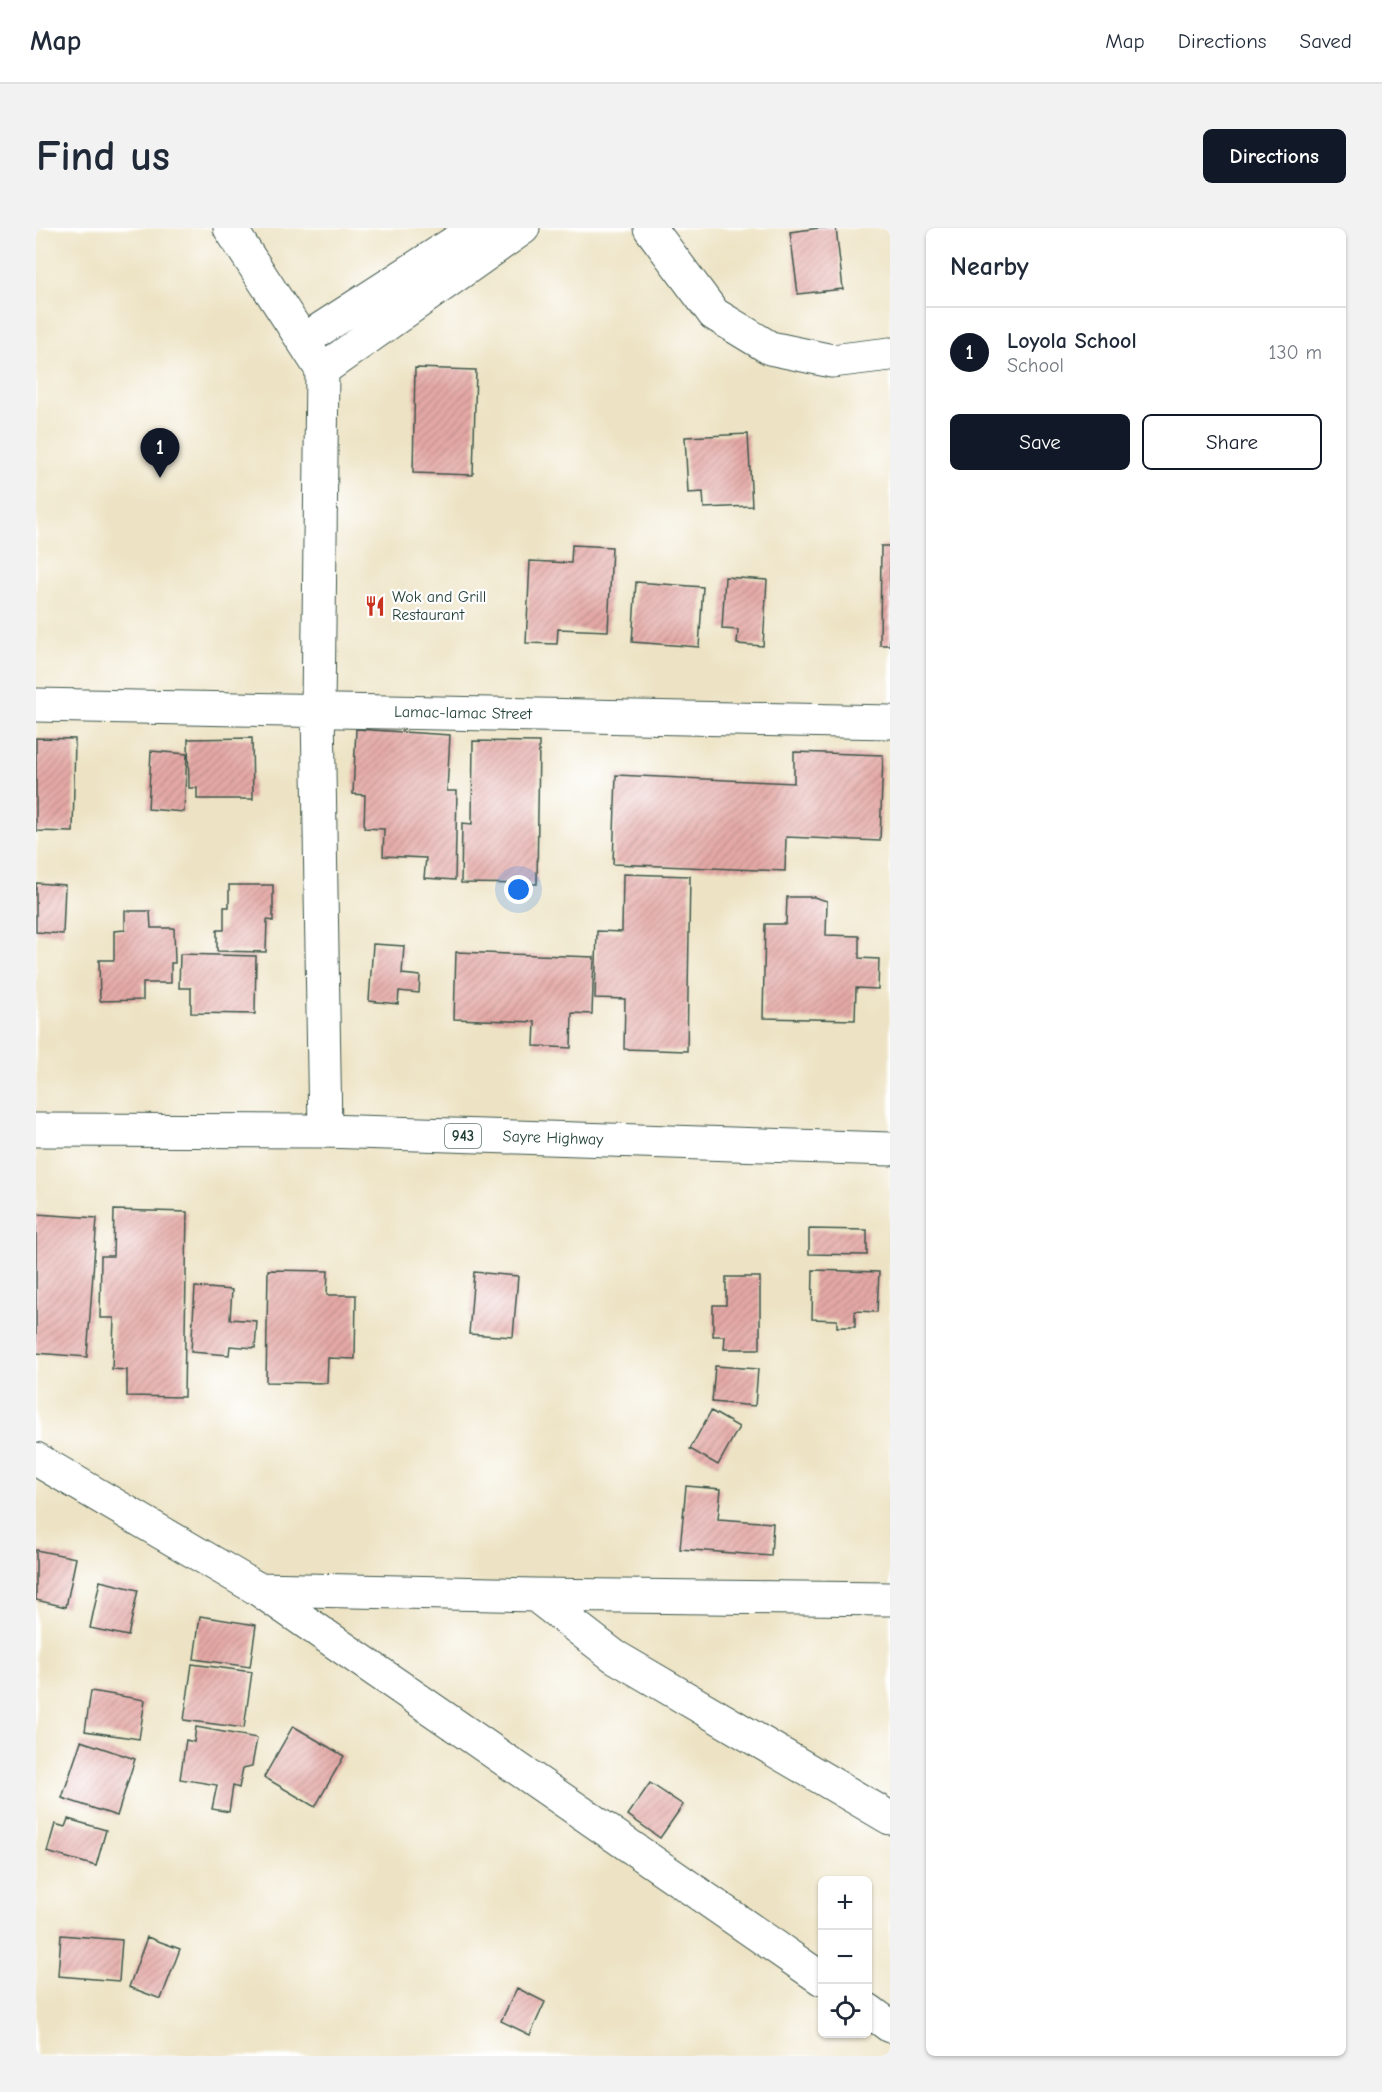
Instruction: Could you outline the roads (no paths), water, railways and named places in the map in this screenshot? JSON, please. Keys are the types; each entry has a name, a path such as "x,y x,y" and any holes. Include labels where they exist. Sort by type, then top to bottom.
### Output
{"main road":[{"path":"230,228 322,370 318,710 325,1131"},
{"path":"304,340 477,228"},
{"path":"322,370 523,228"},
{"path":"650,228 714,314 770,348 832,361 890,354"},
{"name":"Lamac-lamac Street","path":"36,705 890,722"},
{"name":"Sayre Highway","path":"36,1130 325,1131 890,1149"},
{"path":"36,1459 258,1589 818,1976"},
{"path":"258,1589 890,1599"},
{"path":"535,1595 614,1656 890,1818"},
{"path":"872,2013 890,2026"}],"place":[{"name":"Loyola School","path":"160,478"},
{"name":"Wok and Grill Restaurant","path":"375,606"}]}
